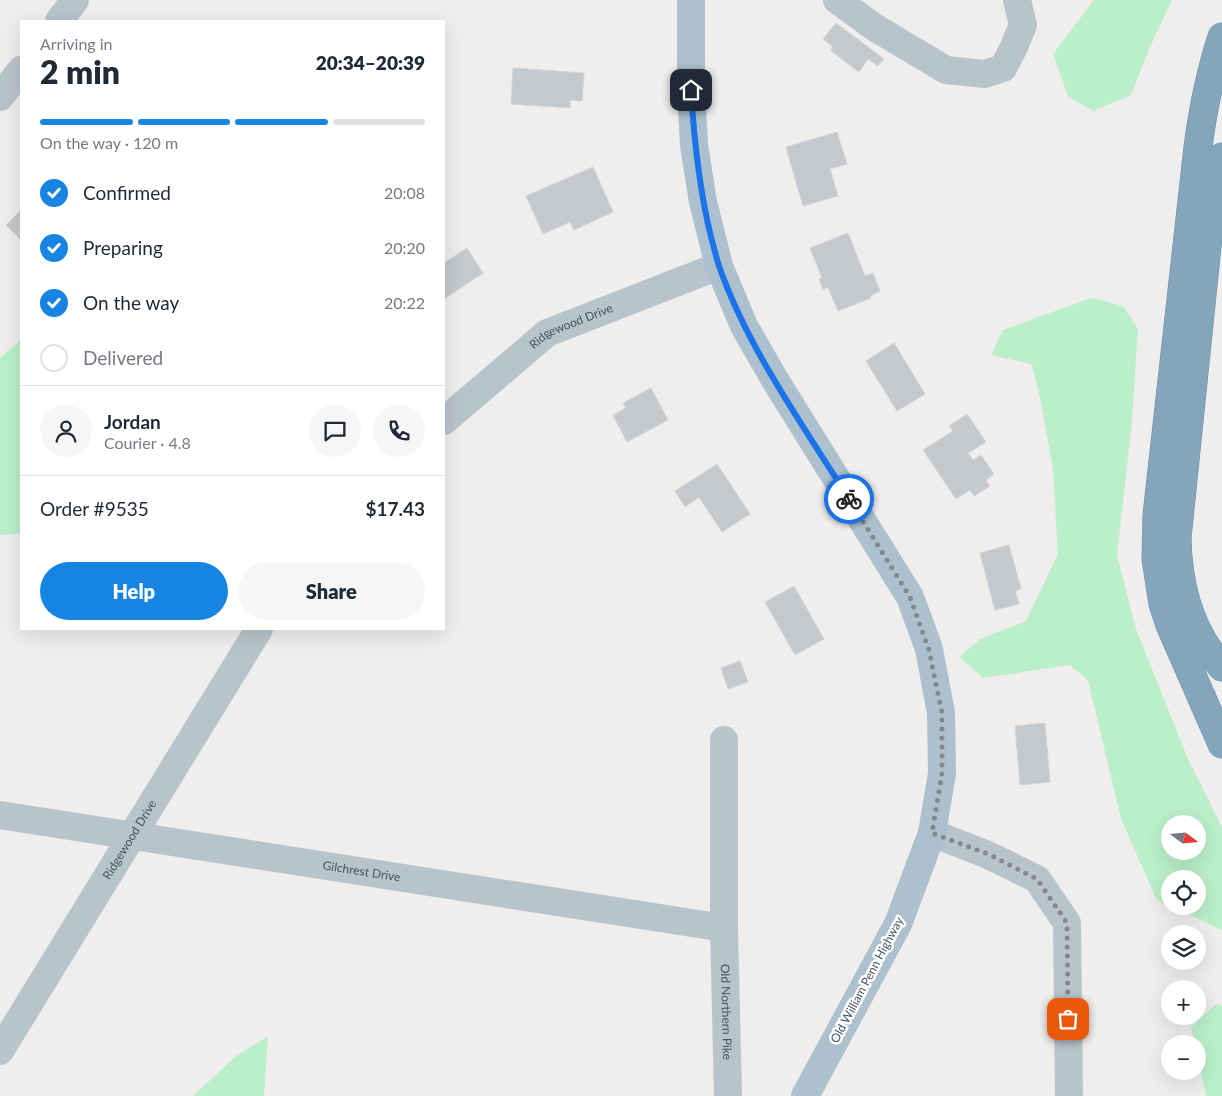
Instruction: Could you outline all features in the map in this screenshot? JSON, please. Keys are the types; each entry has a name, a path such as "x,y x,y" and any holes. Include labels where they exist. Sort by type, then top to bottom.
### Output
{"highway":[{"path":"1222,37 1213,63 1207,90 1198,147 1156,538 1159,583 1170,625 1222,744"},
{"path":"1222,157 1214,189 1210,217 1177,538 1184,599 1198,634 1222,667"}],"main road":[{"name":"Old William Penn Highway","path":"691,0 691,90 694,145 703,202 719,266 744,326 775,380 910,597 929,650 942,713 942,773 932,833 898,924 805,1096"}],"street":[{"path":"59,20 75,0"},
{"path":"837,0 874,27 946,70 985,74 1003,68 1023,26 1017,0"},
{"path":"0,97 20,71"},
{"name":"Ridgewood Drive","path":"445,420 547,333 719,266"},
{"name":"Ridgewood Drive","path":"0,1051 259,630"},
{"name":"Old Northern Pike","path":"724,740 724,928 728,1096"},
{"name":"Gilchrest Drive","path":"0,815 724,928"},
{"path":"932,833 988,854 1037,879 1067,923 1068,1096"}],"green space":[{"path":"1094,0 1172,0 1150,47 1131,95 1093,111 1068,96 1053,54"},
{"path":"1091,298 1123,306 1138,329 1132,421 1117,555 1136,629 1188,759 1222,827 1222,930 1190,915 1206,915 1206,870 1161,870 1161,902 1157,900 1121,819 1088,680 1070,665 983,678 959,657 980,639 1026,621 1058,554 1053,470 1032,364 991,355 1003,330"},
{"path":"20,341 20,533 0,535 0,358"},
{"path":"1216,1004 1222,1006 1222,1096 1206,1096 1203,1080 1206,1080 1206,1035 1193,1035 1191,1027 1193,1025 1206,1025 1206,1013"},
{"path":"268,1036 264,1096 193,1096 235,1057"}],"building":[{"path":"836,23 884,59 878,66 868,59 859,72 831,51 833,47 823,39"},
{"path":"513,68 584,73 582,101 570,100 570,108 511,104"},
{"path":"837,132 847,164 830,169 838,196 803,206 786,147"},
{"path":"593,167 613,212 574,230 570,222 543,234 526,196"},
{"path":"20,211 20,239 6,225"},
{"path":"848,233 865,276 873,273 880,291 870,296 871,298 838,311 828,287 823,290 819,279 822,278 810,248"},
{"path":"467,248 483,273 445,298 445,262"},
{"path":"894,343 925,394 897,411 866,361"},
{"path":"651,388 668,420 627,442 613,415 626,408 623,403"},
{"path":"967,414 986,442 968,453 973,460 981,455 994,474 986,480 990,486 974,496 970,490 956,499 923,450 953,431 949,426"},
{"path":"717,464 750,514 722,532 699,497 685,507 675,491"},
{"path":"1009,545 1021,589 1015,591 1019,604 995,610 980,553"},
{"path":"794,586 824,639 795,655 765,602"},
{"path":"740,661 748,682 728,689 721,668"},
{"path":"1045,723 1050,782 1020,785 1015,726"}],"way so far":[{"path":"849,499 910,597 929,650 942,713 942,773 932,833 988,854 1037,879 1067,923 1068,1019"}],"route":[{"path":"691,90 694,145 703,202 719,266 744,326 775,380 849,499"}]}
